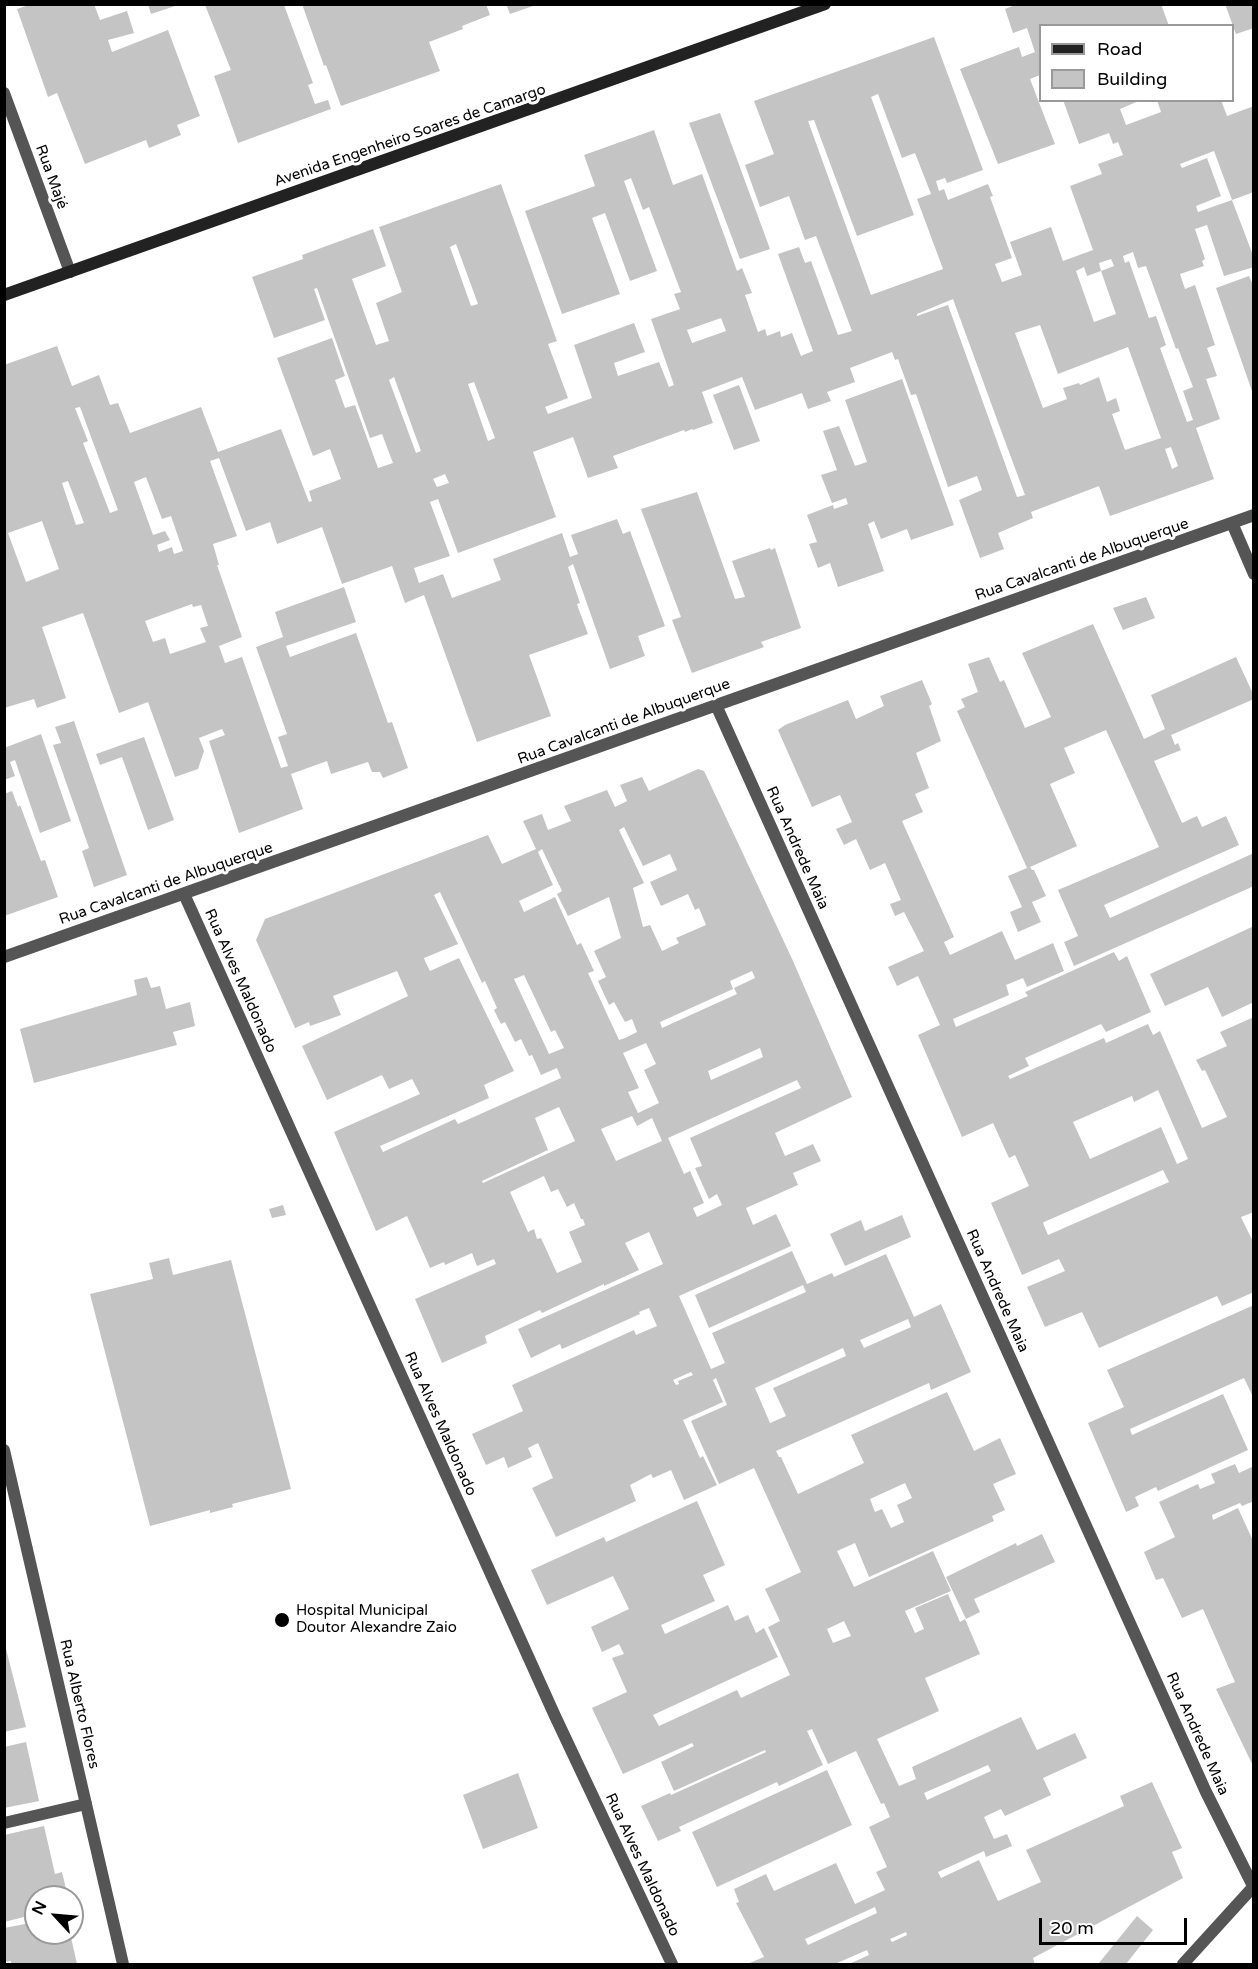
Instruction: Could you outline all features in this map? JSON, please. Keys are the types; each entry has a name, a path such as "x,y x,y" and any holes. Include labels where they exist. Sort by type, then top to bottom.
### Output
{"street":[{"name":"Avenida Engenheiro Soares de Camargo","path":"4,295 825,4"},
{"name":"Rua Majé","path":"4,93 70,272"},
{"name":"Rua Cavalcanti de Albuquerque","path":"4,957 1254,515"},
{"path":"1232,523 1254,574"},
{"name":"Rua Andrede Maia","path":"716,705 1206,1792 1253,1887"},
{"name":"Rua Alves Maldonado","path":"184,894 550,1705 672,1965"},
{"name":"Rua Alberto Flores","path":"4,1450 123,1965"},
{"path":"4,1823 86,1804"},
{"path":"1184,1965 1253,1887"}],"building":[{"path":"32,4 94,4 100,20 127,11 134,33 108,40 112,52 168,30 200,116 177,125 181,135 149,148 146,140 85,164 57,93 48,97 17,9"},
{"path":"148,4 178,4 178,5 151,14"},
{"path":"302,4 486,4 490,15 462,26 463,29 429,42 440,71 341,106"},
{"path":"506,4 536,4 536,5 510,14"},
{"path":"1018,4 1161,4 1168,24 1039,24 1039,75 1030,79 1055,144 998,164 960,69 1019,47 1022,57 1035,52 1027,28 1013,33 1005,9"},
{"path":"1225,4 1254,4 1254,28 1236,34"},
{"path":"205,5 284,5 313,83 308,85 315,104 328,100 331,109 238,143 214,76 231,70"},
{"path":"934,37 983,170 947,183 945,178 936,181 939,191 944,189 948,200 988,184 993,196 990,197 1012,258 995,264 1002,282 1022,275 1010,242 1051,227 1063,261 1093,250 1070,186 1102,174 1098,164 1123,155 1118,142 1113,144 1109,133 1079,144 1064,102 1136,102 1120,109 1126,125 1161,112 1158,102 1222,102 1227,116 1254,106 1254,192 1232,200 1254,258 1254,267 1224,276 1207,225 1195,229 1205,259 1202,261 1204,266 1180,274 1185,289 1195,285 1215,345 1207,348 1217,376 1206,379 1220,419 1196,428 1214,479 1110,516 1099,486 1031,512 1033,518 998,533 1004,549 980,558 959,500 982,490 977,476 948,487 916,394 911,395 898,359 895,360 892,352 850,368 855,382 827,392 831,401 808,409 802,393 755,410 742,377 702,392 713,423 685,432 684,430 613,456 618,468 588,478 573,437 533,452 556,517 458,553 438,499 430,502 450,556 414,568 419,583 443,574 452,598 501,580 493,559 562,533 570,557 578,554 571,535 617,519 623,534 630,531 665,626 638,636 645,656 610,669 573,564 568,567 580,603 577,604 588,634 529,655 551,716 477,742 424,595 405,603 392,566 342,584 322,527 277,544 270,522 246,531 219,458 210,461 237,536 213,544 219,565 217,565 242,637 219,646 225,663 242,657 281,768 288,766 278,737 287,734 256,647 283,637 275,612 344,587 356,622 286,646 290,657 356,633 388,723 392,722 408,768 383,778 380,772 372,772 368,762 331,774 327,761 291,774 303,809 239,833 209,741 225,735 222,729 199,738 204,751 198,769 175,777 148,702 119,713 83,613 42,627 66,698 37,708 34,699 4,708 4,365 57,346 72,386 99,375 110,405 118,403 130,433 201,407 218,452 281,429 309,502 312,501 309,491 341,479 330,449 313,456 277,358 332,338 345,376 335,380 345,408 355,405 378,468 393,463 382,434 370,438 317,288 314,289 325,320 274,338 252,277 303,259 302,255 373,229 386,266 352,279 376,345 389,341 376,303 402,292 379,227 501,184 557,341 548,344 568,398 545,407 548,414 592,398 574,345 634,323 645,352 614,363 618,376 659,362 669,387 674,385 651,319 680,309 674,294 681,292 649,207 643,210 631,178 624,181 657,271 630,281 605,213 592,218 620,294 562,314 525,211 595,186 584,155 654,130 673,185 702,174 737,271 742,268 752,293 745,295 758,332 765,329 767,336 780,331 781,337 792,333 801,356 813,351 778,254 799,247 805,263 811,261 838,335 852,331 816,236 805,240 789,196 760,207 745,165 774,154 754,101","holes":["878,94 902,158 915,153 931,194 917,199 943,269 871,295 808,121 814,120 857,236 914,215 871,97","1214,151 1232,200 1198,212 1196,206 1221,196 1207,158 1182,168 1180,164","456,244 478,304 471,306 450,247","1133,252 1138,268 1146,266 1176,349 1178,348 1193,387 1183,391 1193,420 1187,422 1160,348 1166,345 1156,316 1149,318 1129,261 1125,263 1123,256","1111,259 1114,266 1101,271 1099,263","1084,267 1087,276 1101,271 1116,314 1094,322 1076,271","953,299 1025,495 1017,497 948,305 917,316 917,314","721,318 726,331 692,343 687,330","1040,325 1058,374 1128,347 1161,438 1125,450 1112,414 1120,411 1116,398 1107,402 1099,377 1080,385 1079,383 1063,388 1067,399 1043,408 1015,333","394,377 421,451 416,453 389,380","474,382 495,438 488,441 468,384","80,407 118,510 110,513 83,443 88,441 75,408","1171,447 1178,466 1172,469 1165,449","445,474 449,483 437,487 433,479","146,477 162,519 171,516 183,551 174,554 172,547 159,552 157,545 170,540 165,531 153,535 134,482","68,481 84,523 76,525 62,483","42,521 59,569 26,582 8,533","192,604 193,607 201,605 208,626 200,628 206,642 170,654 165,638 153,642 145,621"]},
{"path":"720,113 770,249 740,259 689,123"},
{"path":"1249,276 1254,287 1253,394 1216,288"},
{"path":"902,379 954,525 911,540 907,529 881,539 874,521 868,524 884,571 838,587 830,563 818,568 809,544 817,542 807,515 833,505 834,509 848,504 846,498 832,503 821,475 837,470 823,431 839,426 855,466 867,462 845,400"},
{"path":"739,385 760,441 734,450 713,395"},
{"path":"697,492 735,599 745,597 732,561 775,548 801,628 761,642 764,647 692,673 672,620 681,617 641,509"},
{"path":"1146,597 1155,618 1123,630 1113,608"},
{"path":"1093,624 1144,739 1165,729 1151,695 1236,657 1254,696 1254,699 1171,735 1175,745 1178,743 1181,750 1154,761 1182,823 1197,816 1202,827 1226,816 1239,845 1104,905 1110,918 1254,853 1254,886 1074,966 1064,942 1078,936 1058,890 1159,847 1106,730 1064,748 1075,773 1050,784 1077,846 1030,867 1034,870 1046,896 1032,902 1041,922 1018,932 1010,912 1022,907 1008,876 1027,868 957,711 965,707 961,699 978,692 968,664 989,657 1000,682 1004,680 1025,728 1051,717 1022,653"},
{"path":"922,680 932,704 929,706 941,741 916,753 929,788 915,794 923,812 902,821 954,937 944,942 950,955 1002,931 1015,960 1053,943 1064,971 1027,987 1023,978 1006,985 1009,995 953,1019 956,1027 1028,996 1025,992 1114,952 1119,961 1127,956 1151,1012 1106,1032 1101,1024 1025,1058 1029,1066 1008,1076 1010,1079 1104,1038 1106,1043 1148,1024 1153,1035 1160,1031 1202,1128 1227,1117 1205,1070 1202,1071 1196,1060 1227,1046 1220,1032 1254,1017 1254,1212 1241,1217 1254,1244 1254,1292 1222,1306 1217,1296 1099,1348 1082,1312 1045,1327 1027,1287 1065,1271 1059,1259 1022,1275 991,1203 1029,1186 1015,1155 1009,1158 993,1123 962,1137 918,1035 940,1025 918,976 897,986 888,967 924,951 904,912 895,916 890,904 901,900 885,863 870,870 856,839 844,845 836,829 852,822 840,795 812,807 778,730 785,725 848,700 856,719 884,706 880,696","holes":["1158,1090 1188,1159 1177,1164 1161,1127 1090,1159 1073,1122 1132,1096 1134,1102","1163,1170 1169,1182 1048,1235 1044,1222"]},
{"path":"74,721 127,875 94,887 82,851 89,848 53,745 61,743 55,727"},
{"path":"41,734 71,821 40,833 15,760 10,762 15,776 4,780 4,748"},
{"path":"144,737 174,820 148,830 122,757 100,765 96,754"},
{"path":"698,769 704,771 793,961 852,1097 775,1133 785,1156 813,1144 821,1161 793,1173 798,1185 746,1208 753,1225 776,1214 791,1246 679,1296 711,1369 725,1363 712,1333 806,1292 803,1285 709,1328 695,1295 792,1251 807,1284 832,1273 834,1277 886,1254 914,1317 941,1304 971,1372 931,1390 929,1383 776,1451 798,1494 864,1463 851,1435 947,1392 974,1451 1000,1438 1016,1474 993,1484 1005,1510 992,1516 994,1521 869,1577 855,1543 837,1551 854,1587 933,1551 951,1591 905,1611 915,1633 924,1629 915,1608 948,1594 960,1622 965,1619 980,1654 925,1678 939,1711 877,1739 899,1786 916,1779 912,1767 1021,1717 1037,1750 1075,1733 1087,1758 1043,1778 1051,1795 1005,1816 1001,1809 984,1817 994,1839 1007,1834 1012,1846 986,1857 984,1851 938,1872 941,1878 979,1860 998,1901 1041,1882 1026,1850 1124,1806 1120,1796 1152,1782 1182,1848 1172,1852 1183,1878 1033,1958 1035,1964 849,1964 869,1955 867,1950 835,1964 747,1964 764,1957 736,1903 739,1902 734,1889 766,1874 774,1891 836,1863 855,1904 885,1890 876,1872 887,1867 869,1827 890,1817 884,1803 881,1804 856,1751 828,1764 812,1729 807,1731 823,1765 779,1786 777,1782 679,1827 681,1831 658,1841 641,1806 766,1752 765,1750 674,1791 661,1762 694,1746 692,1743 623,1774 592,1708 627,1692 612,1658 624,1654 619,1644 602,1652 591,1627 629,1609 613,1576 547,1605 531,1570 604,1537 606,1542 697,1501 725,1565 703,1575 715,1601 661,1625 665,1634 728,1605 735,1621 748,1615 756,1633 764,1628 778,1657 653,1715 659,1726 737,1690 741,1698 790,1675 768,1627 780,1621 765,1589 801,1572 754,1468 719,1484 691,1421 727,1405 716,1378 713,1380 723,1402 683,1420 700,1458 703,1456 717,1485 684,1500 671,1470 653,1478 651,1474 630,1485 636,1501 556,1537 532,1488 553,1478 538,1443 528,1448 532,1457 508,1468 504,1457 486,1465 472,1434 523,1411 512,1385 634,1330 636,1335 657,1326 649,1308 562,1349 560,1344 531,1358 518,1329 663,1264 649,1232 625,1243 639,1270 542,1313 540,1310 485,1336 487,1343 442,1363 415,1299 496,1264 494,1259 477,1266 472,1253 445,1265 444,1262 430,1268 407,1216 376,1231 334,1132 420,1094 412,1079 389,1089 382,1075 327,1100 302,1046 408,996 397,971 333,996 341,1015 310,1026 309,1022 295,1028 256,940 265,919 488,835 502,864 536,849 523,821 542,814 548,830 571,821 564,806 607,790 615,807 627,801 620,785 642,777 649,791","holes":["624,827 643,866 670,854 677,870 650,882 661,906 688,894 695,910 699,908 706,925 676,938 679,943 662,951 650,925 643,927 633,888 644,883 619,830","542,849 562,891 557,894 568,916 609,897 621,938 594,951 606,977 598,981 609,1005 614,1002 625,1022 632,1019 637,1032 619,1040 588,973 594,971 581,943 577,945 555,897 524,912 519,901 553,885 538,852","440,892 482,983 485,981 497,1008 494,1010 501,1024 505,1022 515,1042 521,1039 529,1056 532,1055 541,1075 557,1068 561,1078 458,1124 455,1119 383,1152 380,1146 489,1098 484,1085 514,1071 459,958 430,971 424,958 458,944 434,895","752,971 755,978 734,988 737,994 662,1028 660,1022 733,989 730,981","524,975 551,1032 555,1030 564,1048 549,1054 514,979","646,1043 656,1064 644,1070 659,1103 638,1113 628,1092 639,1088 623,1053","760,1048 763,1057 711,1080 708,1071","797,1080 801,1088 690,1138 702,1166 695,1168 709,1199 717,1194 722,1205 697,1217 693,1208 704,1203 690,1171 684,1174 668,1138","559,1107 575,1141 483,1183 482,1181 548,1150 535,1118","632,1116 637,1126 652,1118 662,1141 616,1161 601,1129","544,1176 551,1192 558,1189 567,1207 574,1203 583,1219 585,1225 569,1232 582,1262 557,1273 541,1238 537,1239 534,1229 528,1232 510,1192","908,1319 911,1327 864,1348 860,1340","843,1348 846,1356 773,1388 786,1416 770,1423 755,1388","691,1372 693,1375 678,1381 679,1384 676,1385 673,1380","905,1483 912,1498 897,1505 904,1522 891,1528 882,1509 875,1512 870,1499","844,1621 851,1636 833,1643 827,1629","988,1765 991,1771 927,1800 924,1793","875,1907 877,1913 808,1945 805,1939","906,1932 907,1935 892,1942 890,1939"]},
{"path":"12,791 18,807 20,805 41,861 45,860 58,897 4,916 4,794"},
{"path":"1254,926 1254,1002 1222,1017 1208,987 1165,1006 1150,974"},
{"path":"147,977 151,988 160,986 166,1009 190,1002 195,1026 173,1032 177,1045 34,1083 20,1029 137,995 134,980"},
{"path":"283,1205 286,1215 272,1218 269,1209"},
{"path":"902,1215 911,1237 845,1266 830,1234 861,1220 865,1231"},
{"path":"169,1258 173,1275 231,1260 291,1489 232,1504 233,1507 210,1513 210,1510 150,1526 90,1294 153,1279 149,1263"},
{"path":"1254,1305 1254,1399 1244,1378 1130,1429 1132,1435 1223,1394 1248,1450 1158,1491 1156,1487 1135,1497 1139,1506 1126,1512 1088,1423 1124,1407 1107,1370"},
{"path":"1235,1464 1239,1473 1254,1466 1254,1501 1242,1506 1240,1503 1212,1515 1213,1520 1238,1508 1254,1543 1254,1768 1216,1689 1235,1682 1203,1609 1182,1618 1163,1578 1156,1580 1144,1552 1175,1537 1159,1502 1198,1484 1200,1489 1215,1483 1211,1474"},
{"path":"1042,1534 1055,1562 974,1599 980,1612 966,1619 946,1577 1016,1543 1017,1546"},
{"path":"4,1641 26,1727 4,1732"},
{"path":"26,1742 39,1801 4,1808 4,1747"},
{"path":"827,1770 852,1825 717,1887 692,1832"},
{"path":"518,1773 538,1828 483,1849 463,1795"},
{"path":"44,1826 55,1874 62,1872 65,1885 24,1885 24,1917 4,1922 4,1835"},
{"path":"1137,1916 1153,1930 1126,1964 1099,1963"},
{"path":"24,1924 24,1945 73,1945 77,1964 11,1964 11,1961 4,1962 4,1928"}],"place":[{"name":"Hospital Municipal Doutor Alexandre Zaio","path":"282,1620"}]}
